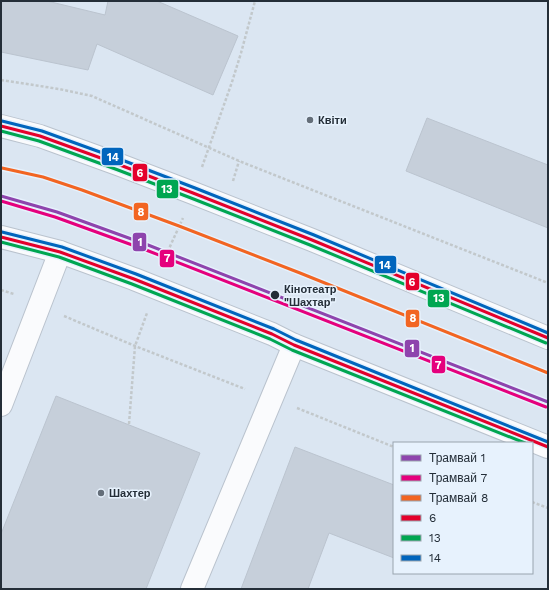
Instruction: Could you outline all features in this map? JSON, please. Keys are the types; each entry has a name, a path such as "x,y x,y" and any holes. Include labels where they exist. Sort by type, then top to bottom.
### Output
{"main road":[{"path":"1,126 40,136 194,193 312,240 548,338"},
{"path":"1,237 60,252 156,288 548,447"},
{"path":"1,404 60,252"},
{"path":"192,589 294,345"}],"path":[{"path":"209,147 239,60 255,1"},
{"path":"1,80 92,96 239,161 548,283"},
{"path":"129,424 135,346 156,288"},
{"path":"1,290 135,346 272,398 393,447"},
{"path":"533,502 548,508"}],"building":[{"path":"1,1 47,1 105,15 108,1 157,1 238,36 213,95 97,44 88,70 1,52"},
{"path":"427,118 548,165 548,228 406,171"},
{"name":"Шахтер","path":"56,396 200,453 146,589 1,589 1,534"},
{"path":"295,447 393,485 393,558 329,533 308,589 241,589"}],"tram line":[{"name":"8","path":"2,168 43,177 179,226 548,373"},
{"name":"1","path":"1,196 57,212 148,245 548,402"},
{"name":"7","path":"1,201 55,217 146,250 546,407"}],"transit line":[{"name":"14","path":"2,121 42,131 195,188 314,235 548,333"},
{"name":"6","path":"1,126 40,136 193,193 312,240 548,338"},
{"name":"13","path":"1,131 39,141 191,198 310,245 546,343"},
{"name":"14","path":"2,232 62,247 136,274 548,442"},
{"name":"6","path":"1,237 60,252 134,279 548,447"},
{"name":"13","path":"1,242 59,257 132,284 522,442"}],"place":[{"name":"Квіти","path":"310,120"},
{"name":"Кінотеатр \"Шахтар\"","path":"275,295"},
{"name":"Шахтер","path":"101,493"}]}
